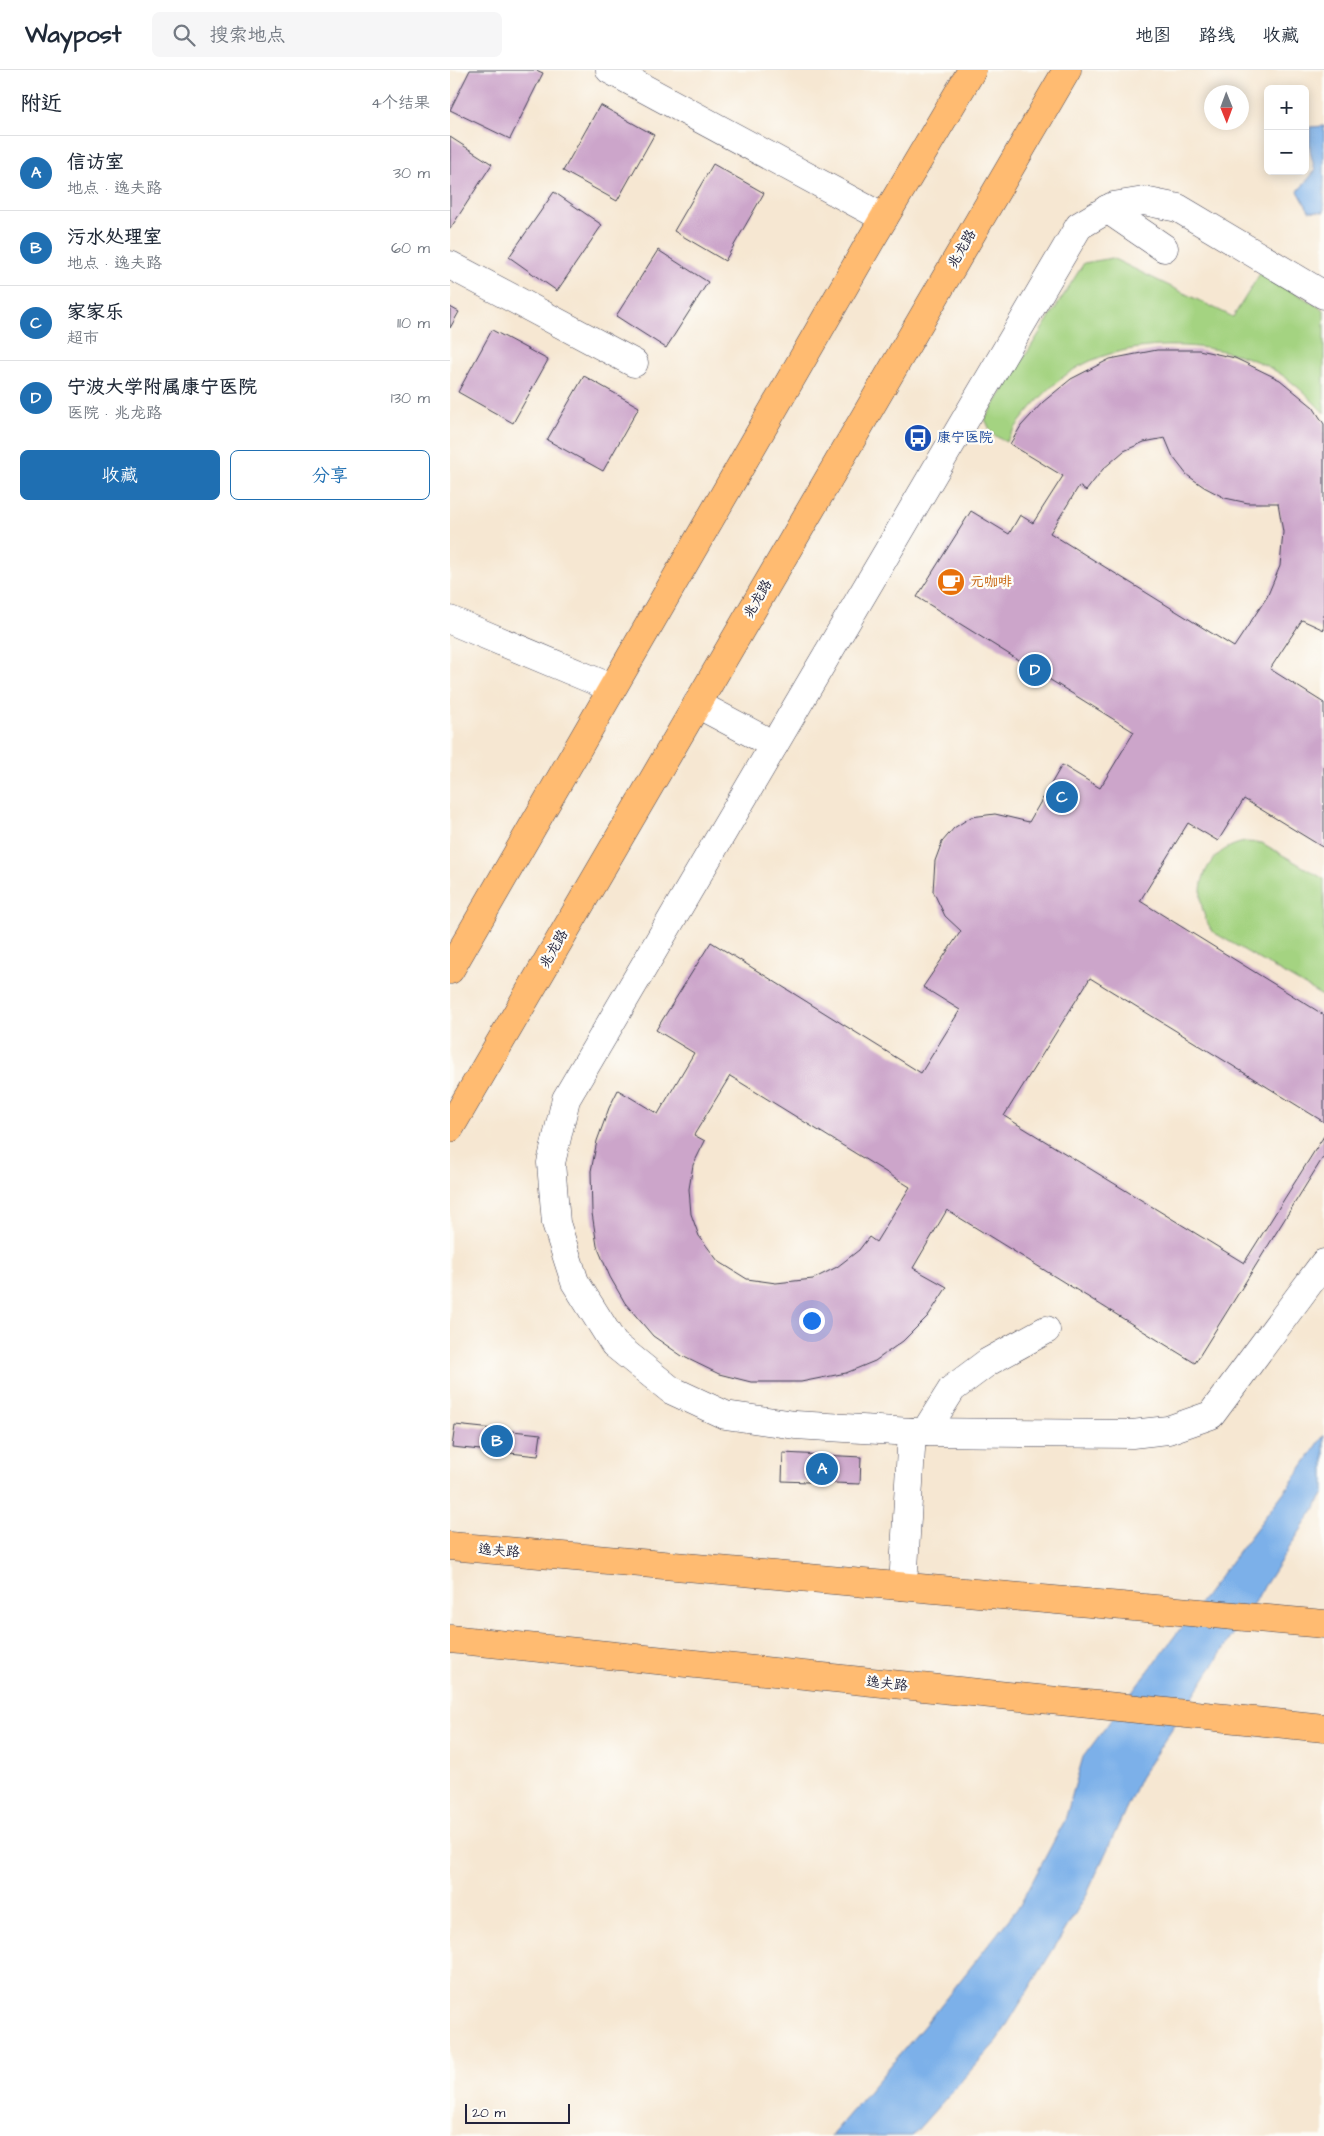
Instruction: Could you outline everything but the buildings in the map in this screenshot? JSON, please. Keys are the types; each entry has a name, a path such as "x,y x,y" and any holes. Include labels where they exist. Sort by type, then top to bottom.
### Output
{"main road":[{"path":"450,970 884,218 972,70"},
{"name":"兆龙路","path":"450,1128 1067,70"},
{"name":"逸夫路","path":"450,1546 1324,1624"},
{"name":"逸夫路","path":"450,1639 1324,1728"}],"street":[{"path":"610,70 884,218"},
{"path":"1324,295 1178,208 1144,201 1107,209 1078,226 566,1099 551,1163 556,1223 575,1282 614,1344 671,1390 725,1415 795,1425 919,1432 1132,1434 1168,1430 1211,1415 1324,1263"},
{"path":"1107,209 1164,248"},
{"path":"450,265 634,363"},
{"path":"450,620 612,688"},
{"path":"697,704 774,745"},
{"path":"903,1586 919,1432 952,1389 988,1362 1046,1330"}],"green space":[{"path":"1112,258 1233,317 1261,272 1324,310 1324,413 1291,382 1258,362 1233,353 1207,348 1153,347 1126,350 1080,366 1048,390 1020,421 1006,442 992,434 985,419 1084,263"},
{"path":"1245,842 1262,843 1324,879 1324,997 1213,932 1206,919 1201,891 1209,865 1218,855 1230,847"}],"water":[{"path":"1324,126 1324,212 1309,211 1298,191 1315,171 1310,151 1310,127"},
{"path":"1324,1435 1324,1493 1140,1778 1086,1896 997,2041 912,2136 831,2136 928,2021 1020,1905 1065,1820 1083,1757 1293,1480"}],"place":[{"name":"康宁医院","path":"918,438"},
{"name":"元咖啡","path":"951,582"},
{"name":"宁波大学附属康宁医院","path":"1035,670"},
{"name":"家家乐","path":"1062,797"},
{"name":"污水处理室","path":"497,1441"},
{"name":"信访室","path":"822,1469"}]}
